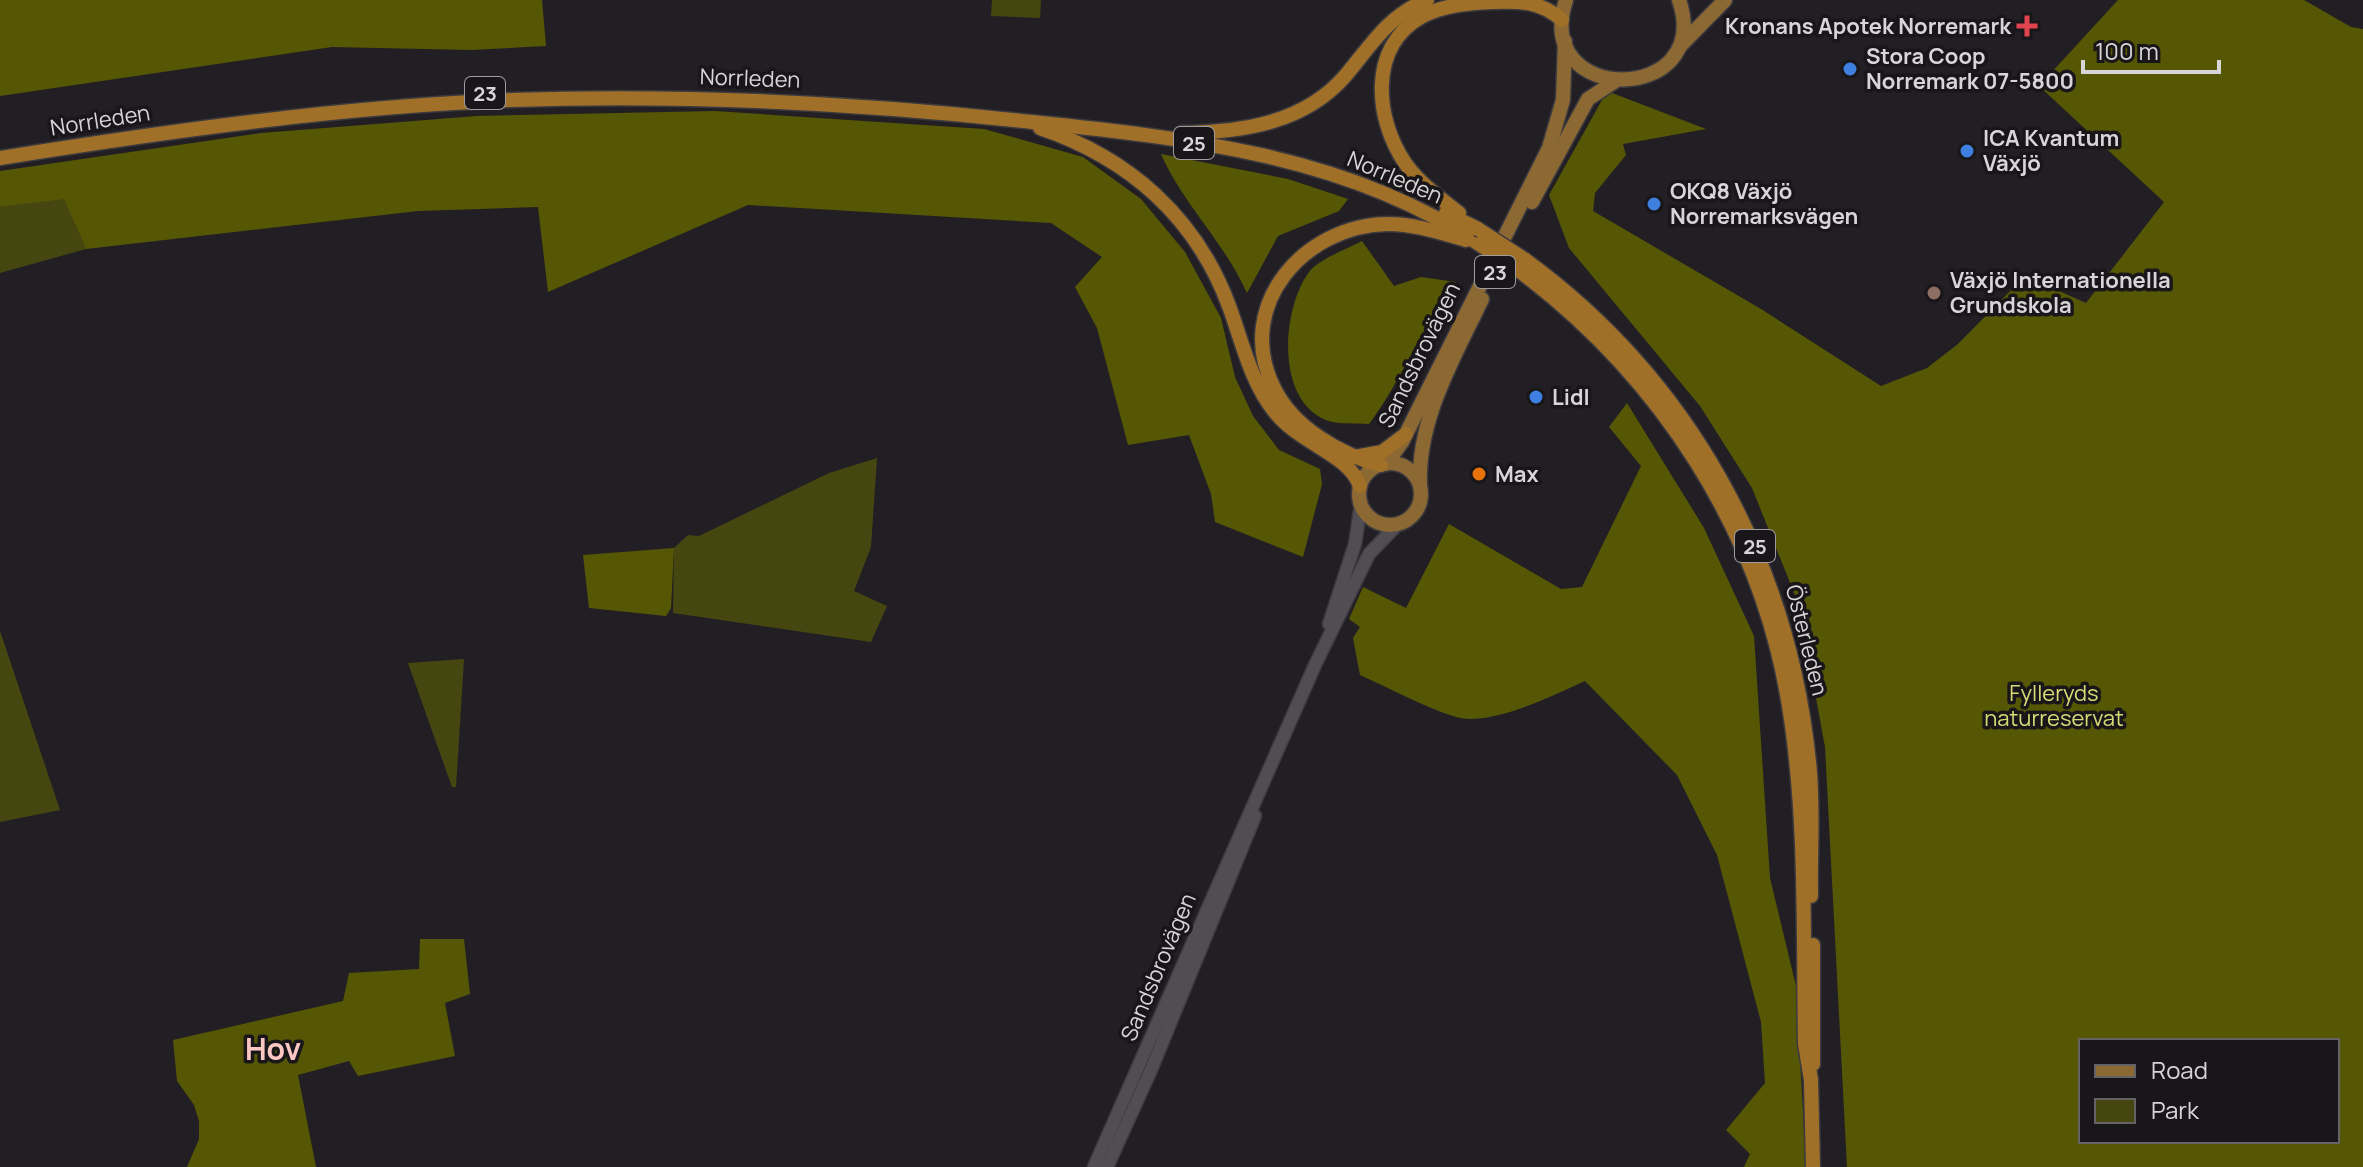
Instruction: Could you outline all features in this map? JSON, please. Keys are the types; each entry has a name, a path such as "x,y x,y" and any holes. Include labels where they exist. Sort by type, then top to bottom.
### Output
{"highway":[{"name":"23","path":"1182,133 1256,126 1302,110 1338,84 1383,27 1427,0"},
{"path":"1478,236 1435,194 1399,151 1383,108 1384,62 1406,28 1420,17 1450,6 1526,2 1543,6 1562,20"},
{"name":"Norrleden","path":"0,149 296,107 563,90 684,89 870,96 973,105 1182,133 1272,150 1348,170 1478,236"},
{"name":"Norrleden","path":"0,158 297,116 507,101 784,100 1001,118 1181,141 1306,166 1410,204 1478,236"},
{"name":"23","path":"1001,118 1042,129 1101,154 1129,171 1176,213 1216,274 1258,384 1272,410 1296,434 1351,466 1360,486"},
{"path":"1384,464 1351,455 1295,417 1274,388 1264,357 1264,319 1280,279 1296,259 1322,240 1358,228 1406,225 1478,236"},
{"name":"Österleden","path":"1478,236 1606,327 1679,412 1734,501 1774,594 1801,701 1813,811 1811,891 1816,1044 1811,1080 1813,1167"},
{"path":"1351,455 1382,452 1406,434"}],"main road":[{"name":"Sandsbrovägen","path":"1384,464 1406,434 1549,148 1563,100 1565,41 1562,20 1566,0"},
{"path":"1677,49 1683,28 1679,0"},
{"name":"23","path":"1614,82 1646,77 1665,65 1725,0"},
{"path":"1565,41 1579,64 1589,72 1614,82"},
{"name":"Sandsbrovägen","path":"1420,486 1419,453 1424,429 1485,291 1582,108 1594,92 1614,82"},
{"path":"1397,525 1375,521 1361,504 1360,486 1368,473 1384,464 1406,468 1420,486"},
{"name":"23","path":"1397,525 1416,511 1420,486"},
{"name":"Sandsbrovägen","path":"1315,665 1355,544 1361,504"},
{"name":"Sandsbrovägen","path":"1107,1167 1250,831 1265,784 1315,665 1369,554 1397,525"},
{"name":"Sandsbrovägen","path":"1094,1167 1241,829 1265,784"}],"green space":[{"path":"0,0 542,0 546,46 471,50 332,47 0,96"},
{"path":"992,0 1041,0 1040,18 991,16"},
{"name":"Fylleryds naturreservat","path":"2118,0 2304,0 2351,27 2363,29 2363,1167 1847,1167 1825,747 1799,605 1752,488 1700,406 1569,248 1549,195 1607,91 1706,129 1623,144 1626,155 1595,193 1593,211 1761,309 1881,386 1927,368 1958,344 2025,276 2086,303 2164,202 2039,86"},
{"path":"715,111 984,129 1083,157 1141,199 1185,252 1221,318 1235,377 1253,416 1279,450 1320,469 1322,484 1303,557 1215,522 1211,494 1189,435 1128,445 1097,328 1075,287 1102,257 1051,223 748,205 548,292 538,207 418,211 86,249 64,199 0,207 0,171 261,133 477,116"},
{"path":"1161,154 1288,179 1348,199 1339,211 1278,236 1247,293 1227,256 1170,173"},
{"path":"64,198 86,249 0,273 0,207"},
{"path":"1362,241 1394,286 1421,277 1456,282 1432,316 1369,424 1336,423 1310,409 1298,393 1291,374 1289,330 1293,308 1309,272 1326,259"},
{"path":"1627,403 1704,528 1754,636 1770,878 1796,986 1806,1167 1744,1167 1750,1154 1726,1130 1765,1083 1761,1022 1717,855 1677,775 1585,681 1504,714 1470,719 1432,708 1360,675 1353,638 1360,627 1349,619 1363,587 1406,608 1449,524 1561,589 1582,587 1641,466 1609,427"},
{"path":"877,458 871,547 854,591 887,606 871,642 673,613 674,548 688,535 699,536 829,473"},
{"path":"674,548 671,608 666,616 589,608 583,555"},
{"path":"0,631 60,810 0,822"},
{"path":"464,659 456,787 452,787 408,663"},
{"path":"420,939 464,939 470,994 445,1003 455,1056 358,1076 349,1061 298,1075 316,1167 187,1167 199,1139 199,1121 194,1105 177,1081 173,1040 343,1001 349,973 419,969"}],"place":[{"name":"Kronans Apotek Norremark","path":"2027,26"},
{"name":"Stora Coop Norremark 07-5800","path":"1850,69"},
{"name":"ICA Kvantum Växjö","path":"1967,151"},
{"name":"OKQ8 Växjö Norremarksvägen","path":"1654,204"},
{"name":"Växjö Internationella Grundskola","path":"1934,293"},
{"name":"Lidl","path":"1536,397"},
{"name":"Max","path":"1479,474"}],"district":[{"name":"Hov","path":"273,1048"}]}
